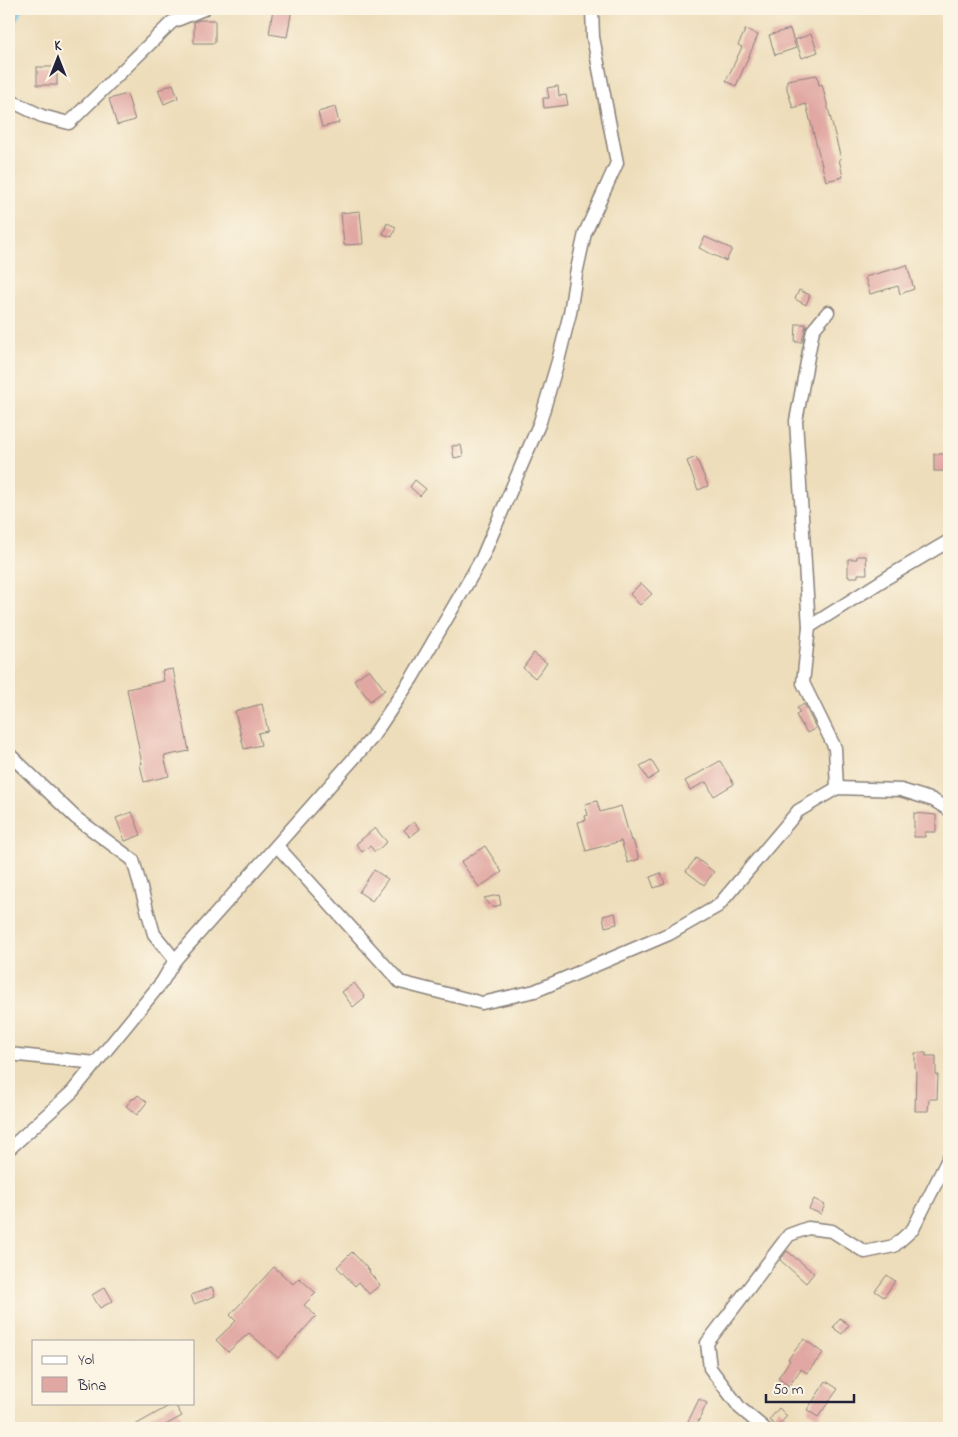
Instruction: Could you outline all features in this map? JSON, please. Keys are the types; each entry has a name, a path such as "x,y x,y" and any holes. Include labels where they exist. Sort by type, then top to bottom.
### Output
{"street":[{"path":"9,100 42,116 69,123 172,22 204,9"},
{"path":"9,1149 72,1092 162,982 175,960 371,739 412,678 482,558 540,422 570,313 585,234 617,163 593,37 592,9"},
{"path":"828,312 813,330 796,421 810,627 803,683 835,748 837,788"},
{"path":"810,627 949,541"},
{"path":"9,754 76,818 133,860 154,934 175,960"},
{"path":"277,846 400,982 482,1003 535,991 670,934 718,906 798,811 837,788 902,790 933,800 949,810"},
{"path":"9,1054 96,1063"},
{"path":"764,1428 740,1408 710,1368 707,1343 789,1235 808,1228 832,1230 865,1252 894,1246 913,1229 949,1157"}],"building":[{"path":"273,9 292,9 287,37 269,34"},
{"path":"215,20 215,43 194,43 194,22"},
{"path":"746,29 758,35 736,86 726,81 742,47 738,45"},
{"path":"790,29 796,48 775,55 769,35"},
{"path":"811,34 818,52 802,58 795,40"},
{"path":"37,67 57,67 57,85 37,85"},
{"path":"817,75 819,85 822,84 841,159 839,159 843,177 826,181 806,104 793,108 787,89 787,80"},
{"path":"173,84 178,98 164,104 158,90"},
{"path":"558,86 559,96 566,95 568,105 544,108 543,98 549,98 547,88"},
{"path":"127,94 135,120 117,125 109,99"},
{"path":"335,107 339,123 322,127 318,112"},
{"path":"360,211 363,244 344,245 341,213"},
{"path":"387,223 396,227 392,237 383,234"},
{"path":"705,237 732,249 726,261 699,248"},
{"path":"907,265 914,289 900,294 898,286 870,294 865,277"},
{"path":"799,290 810,295 806,305 795,299"},
{"path":"796,324 806,324 802,342 795,342"},
{"path":"461,445 463,456 454,458 452,446"},
{"path":"934,454 947,454 947,471 934,471"},
{"path":"696,457 708,486 698,490 687,461"},
{"path":"415,480 426,489 420,496 410,487"},
{"path":"857,556 866,556 867,574 858,574 858,577 848,577 848,559 857,559"},
{"path":"641,583 652,594 640,605 630,594"},
{"path":"534,653 547,663 535,678 523,668"},
{"path":"173,669 189,751 164,756 169,776 144,782 127,689 164,681 162,671"},
{"path":"369,669 385,690 370,701 354,680"},
{"path":"262,704 268,731 258,733 261,745 244,749 235,711"},
{"path":"804,704 816,728 807,733 796,715 800,713 797,708"},
{"path":"651,760 659,773 648,780 640,766"},
{"path":"720,761 734,784 714,796 706,782 690,790 685,781"},
{"path":"597,801 600,812 621,806 631,841 633,840 639,859 628,863 621,841 586,851 578,822 586,820 585,816 588,815 585,804"},
{"path":"132,812 141,835 125,841 116,818"},
{"path":"914,813 936,815 936,832 925,832 925,837 914,837"},
{"path":"414,822 420,829 410,837 404,830"},
{"path":"375,828 387,842 375,852 370,846 362,852 356,844"},
{"path":"485,846 502,872 479,887 461,862"},
{"path":"696,858 714,872 704,885 686,871"},
{"path":"374,870 388,879 372,901 359,892"},
{"path":"661,873 665,884 654,888 650,877"},
{"path":"499,895 501,905 492,907 484,898"},
{"path":"615,913 617,924 605,927 603,916"},
{"path":"354,983 365,997 353,1007 342,992"},
{"path":"915,1053 926,1053 926,1056 936,1056 936,1075 938,1075 937,1099 929,1099 928,1111 915,1111"},
{"path":"138,1095 147,1102 137,1115 126,1106"},
{"path":"814,1199 825,1205 821,1214 809,1209"},
{"path":"787,1251 814,1273 806,1283 780,1260"},
{"path":"352,1252 380,1285 369,1294 359,1282 355,1286 337,1267"},
{"path":"274,1267 293,1284 299,1278 316,1293 304,1305 316,1316 278,1358 249,1333 228,1352 216,1340 236,1321 230,1315"},
{"path":"887,1275 895,1281 884,1297 875,1291"},
{"path":"105,1287 113,1301 100,1308 92,1295"},
{"path":"212,1287 215,1296 194,1304 191,1295"},
{"path":"840,1318 849,1325 842,1334 833,1328"},
{"path":"804,1339 823,1353 807,1373 801,1369 789,1386 778,1378 790,1360 788,1359"},
{"path":"826,1381 838,1389 818,1417 807,1410"},
{"path":"699,1399 707,1403 695,1428 685,1428"},
{"path":"172,1404 175,1404 182,1416 160,1428 130,1428"},
{"path":"779,1408 787,1416 777,1427 769,1420"}],"waterway":[{"path":"9,30 22,9"}]}
